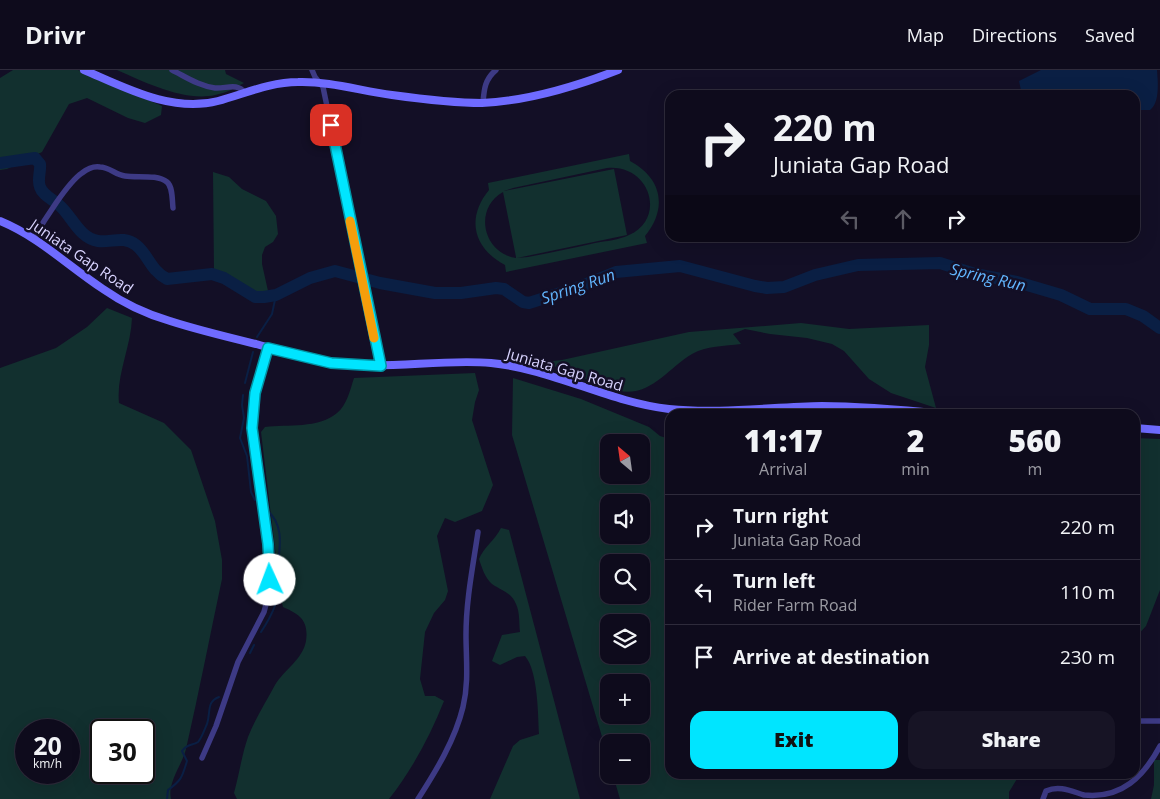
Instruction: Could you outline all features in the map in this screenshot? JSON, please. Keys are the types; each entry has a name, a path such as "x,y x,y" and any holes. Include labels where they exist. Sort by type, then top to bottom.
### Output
{"main road":[{"path":"84,70 145,95 174,103 202,104 286,82 320,83 391,95 483,103 542,93 577,84 618,70"},
{"name":"Juniata Gap Road","path":"0,221 34,238 102,289 136,308 169,321 331,363 381,366 475,362 505,365 548,375 630,401 676,409"},
{"name":"Juniata Gap Road","path":"719,409 825,406 870,409"},
{"path":"1140,428 1160,430"}],"street":[{"path":"172,70 206,87 234,86 242,89 244,93"},
{"path":"312,70 314,77 323,88 381,366"},
{"path":"483,103 488,77 496,70"},
{"path":"34,238 44,221 81,173 99,166 118,175 164,180 171,188 172,208"},
{"path":"202,758 216,726 238,662 264,612 270,593 268,544 252,428 255,393 268,348"},
{"path":"418,799 446,750 456,729 463,707 468,678 466,634 468,600 478,532"},
{"path":"1140,721 1160,721"},
{"path":"1140,777 1160,746"},
{"path":"1043,799 1046,791 1054,788 1086,795 1114,795 1139,779"}],"green space":[{"path":"13,70 78,70 162,106 161,115 145,123 128,118 87,98 69,104 42,152 7,169 0,170 0,78"},
{"path":"117,70 225,70 226,74 244,83 219,94 191,96 165,90"},
{"path":"629,154 630,161 641,168 655,185 659,204 657,215 645,236 647,243 506,272 505,265 486,250 476,232 477,211 489,190 488,183","holes":["607,168 622,169 634,174 643,183 650,205 648,217 641,227 629,235 617,239 517,258 627,235 614,169 504,191","503,192 516,257 516,258 496,248 489,239 486,230 485,219 488,209"]},
{"path":"213,172 229,177 242,189 266,201 276,216 278,234 273,242 265,247 262,255 268,291 260,296 230,284 214,272"},
{"path":"107,308 132,318 120,382 119,403 164,423 191,450 215,521 222,560 222,579 186,749 173,780 170,793 171,799 0,799 0,368 56,348 87,327"},
{"path":"801,323 849,329 929,325 929,345 925,367 936,408 891,393 869,379 844,351 832,344 807,338 745,329 733,334 741,344 697,351 650,386 630,392 608,388 544,362 562,360 689,332"},
{"path":"475,373 479,390 472,420 493,485 482,511 455,522 445,518 437,536 448,591 445,600 434,613 425,632 420,679 425,696 435,696 444,701 420,752 389,799 237,799 234,793 248,737 275,685 301,653 307,634 302,619 294,612 283,607 281,599 261,432 265,427 312,424 329,418 343,406 354,378"},
{"path":"513,378 581,399 649,427 665,438 665,779 1017,779 1009,792 1009,799 620,799 616,784 650,784 650,734 601,734 512,435"},
{"path":"1140,438 1160,439 1160,590 1146,626 1140,633"},
{"path":"501,528 509,530 580,799 490,799 513,746 520,740 539,734 535,682 533,672 525,656 517,657 500,665 492,661 502,635 520,632 518,611 514,600 509,594 490,582 484,573 479,559"},
{"path":"1154,760 1160,760 1160,799 1151,799 1154,785"}],"water":[{"path":"1041,70 1157,70 1158,86 1157,97 1153,107 1150,110 1140,110 1140,90 1021,90 1019,81"}],"waterway":[{"name":"Spring Run","path":"0,163 35,158 40,164 39,184 41,190 64,210 86,236 98,241 126,240 131,242 144,253 153,267 167,279 212,274 224,278 255,297 276,295 310,278 335,271 380,283 435,293 461,293 496,288 504,289 523,302 529,303 579,287 616,272 680,266 767,288 784,287 815,275 858,265 940,263 975,274 1017,282 1061,295 1090,309 1126,309 1143,316 1160,328"},
{"path":"257,337 272,314 276,295"},
{"path":"245,383 253,352"},
{"path":"243,395 244,418 240,438 247,456 251,492 255,500"},
{"path":"261,632 274,608 280,581 278,565 280,536 276,522 267,510"},
{"path":"250,653 254,645"},
{"path":"167,799 168,790 179,781 187,761 182,751 186,747 198,742 207,724 212,702 219,697"}],"slow traffic":[{"path":"350,221 374,338"}],"route":[{"path":"270,580 268,544 252,428 255,393 268,348 331,363 381,366 331,125"}]}
